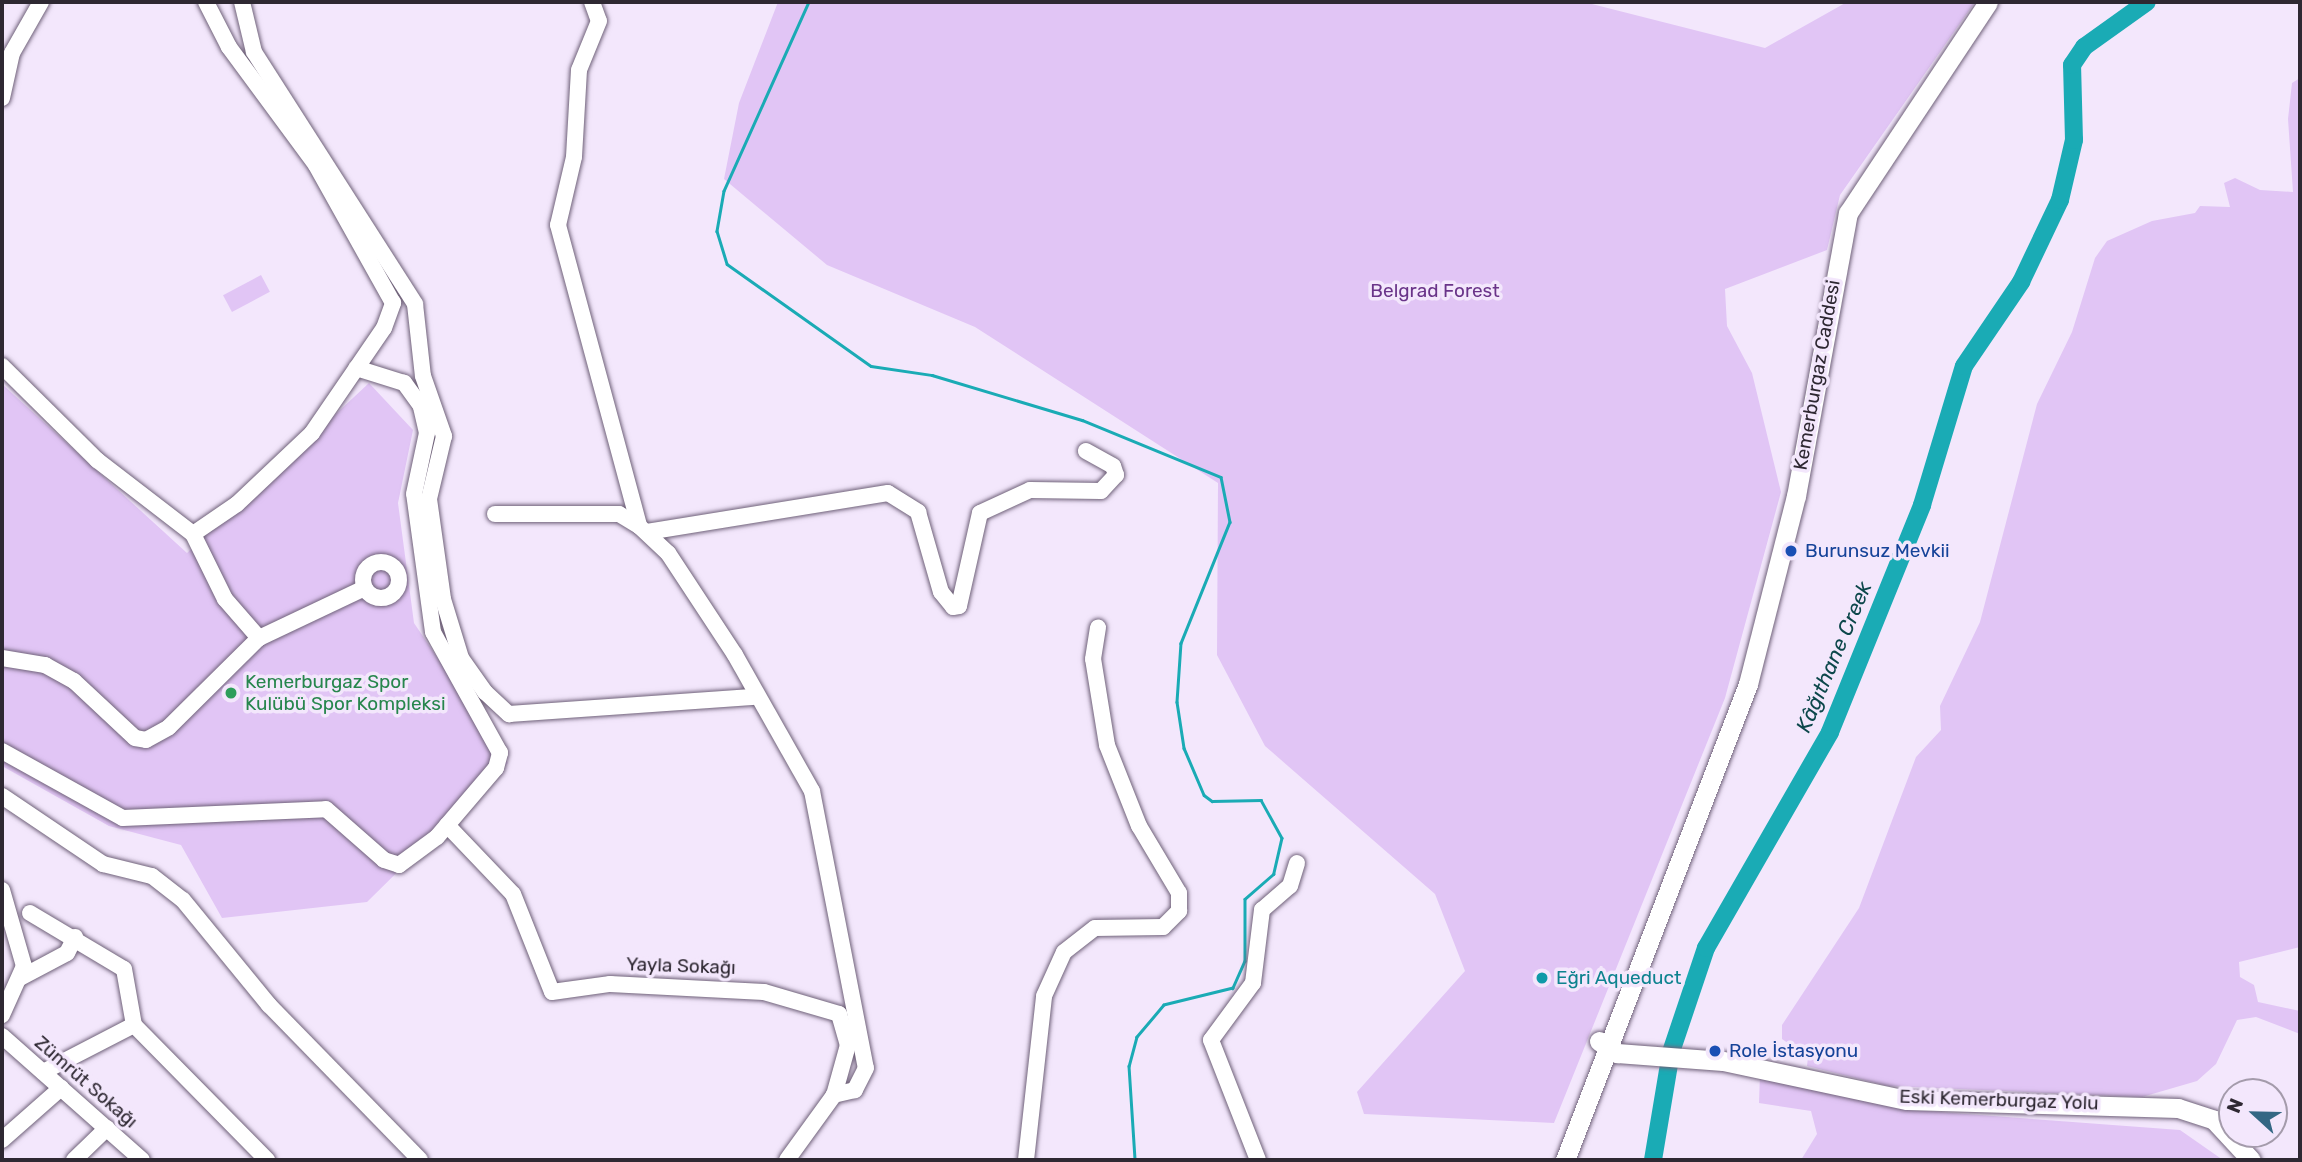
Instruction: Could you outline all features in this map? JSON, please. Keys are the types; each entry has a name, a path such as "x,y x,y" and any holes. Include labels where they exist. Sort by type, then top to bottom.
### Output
{"main road":[{"name":"Kemerburgaz Caddesi","path":"1606,1043 1748,684 1779,574 1848,212 1988,2"},
{"name":"Kemerburgaz Caddesi","path":"1606,1043 1621,1014 1710,779"},
{"path":"1586,1107 1643,1051 1621,1014"},
{"path":"1565,1160 1586,1107 1606,1043"},
{"path":"1552,1160 1606,1043"},
{"name":"Eski Kemerburgaz Yolu","path":"1606,1043 1643,1051 1697,1057 1907,1100 2178,1108 2214,1120 2251,1160"}],"street":[{"path":"2,98 12,52 41,2"},
{"path":"193,534 296,451 384,328 393,303 316,165 229,47 206,2"},
{"path":"242,2 254,52 415,304 423,376 444,436 429,499 443,599 461,658 485,692 509,714 755,697"},
{"path":"592,2 599,21 581,60 572,167 557,216 643,529"},
{"path":"2,366 97,460 193,534 225,599 259,638"},
{"path":"2,751 123,818 326,809 391,864 408,863 447,825 496,768 500,753 436,642 420,562 414,484 427,433 421,406 404,383 356,368"},
{"path":"643,529 888,493 918,512 941,592 953,607 958,606 980,513 1030,491 1101,491 1116,475 1113,466 1086,451"},
{"path":"495,514 619,513 643,529 668,553 755,697 798,756 812,790 862,1030 864,1076 855,1090 834,1095"},
{"path":"365,587 369,566 380,561 396,569 420,562"},
{"path":"365,587 379,598 390,596 399,580 396,569"},
{"path":"2,658 45,665 74,681 135,738 146,740 169,727 259,638 365,587"},
{"path":"1026,1160 1044,996 1064,952 1094,929 1163,927 1179,912 1179,893 1139,826 1107,745 1093,659 1098,626"},
{"path":"2,796 103,864 152,876 183,900 269,1005 420,1160"},
{"name":"Yayla Sokağı","path":"447,825 513,894 552,992 610,985 747,990 832,1009 848,1033 834,1095 787,1160"},
{"path":"1258,1160 1211,1040 1253,983 1262,910 1290,886 1297,863"},
{"path":"2,890 21,938 20,978 2,1015"},
{"path":"30,913 75,937 124,969 134,1025 267,1160"},
{"path":"20,978 67,953 75,937"},
{"path":"43,1072 134,1025"},
{"name":"Zümrüt Sokağı","path":"2,1036 142,1160"},
{"path":"2,1140 61,1088"},
{"path":"74,1160 107,1128"}],"green space":[{"name":"Belgrad Forest","path":"778,2 1584,2 1765,48 1847,2 1975,2 1840,195 1827,250 1725,289 1727,326 1752,373 1781,492 1725,698 1554,1123 1364,1114 1357,1092 1465,971 1435,894 1265,746 1217,655 1218,483 975,327 827,265 724,179 739,103"},
{"path":"2300,78 2300,947 2239,962 2240,977 2254,985 2258,1002 2300,1011 2300,1034 2256,1017 2237,1020 2216,1064 2197,1081 2142,1097 1888,1086 1807,1066 1808,1057 1782,1039 1782,1025 1859,908 1916,757 1941,730 1940,706 1980,622 2037,404 2072,332 2095,258 2107,241 2152,221 2195,213 2200,206 2230,207 2224,183 2235,178 2260,190 2293,192 2288,119 2292,83"},
{"path":"261,275 270,292 232,312 223,295"},
{"name":"Kemerburgaz Spor Kulübü Spor Kompleksi","path":"369,383 413,430 398,503 414,623 508,763 367,902 222,918 181,845 109,826 2,766 2,384 187,553"},
{"path":"1760,1074 1912,1110 2180,1130 2223,1160 1801,1160 1817,1134 1811,1111 1759,1103"}],"waterway":[{"path":"809,2 724,191 717,231 727,264 871,366 932,375 1082,420 1221,477 1230,522 1181,643 1177,702 1184,748 1204,795 1212,801 1261,800 1282,838 1274,874 1245,899 1245,961 1233,988 1164,1005 1137,1037 1129,1066 1135,1160"},
{"name":"Kâğıthane Creek","path":"1653,1160 1671,1052 1706,948 1830,732 1922,505 1964,366 2021,282 2060,200 2074,140 2072,65 2084,47 2147,2"}],"place":[{"name":"Burunsuz Mevkii","path":"1791,551"},
{"name":"Kemerburgaz Spor Kulübü Spor Kompleksi","path":"231,693"},
{"name":"Eğri Aqueduct","path":"1542,978"},
{"name":"Role İstasyonu","path":"1715,1051"}]}
